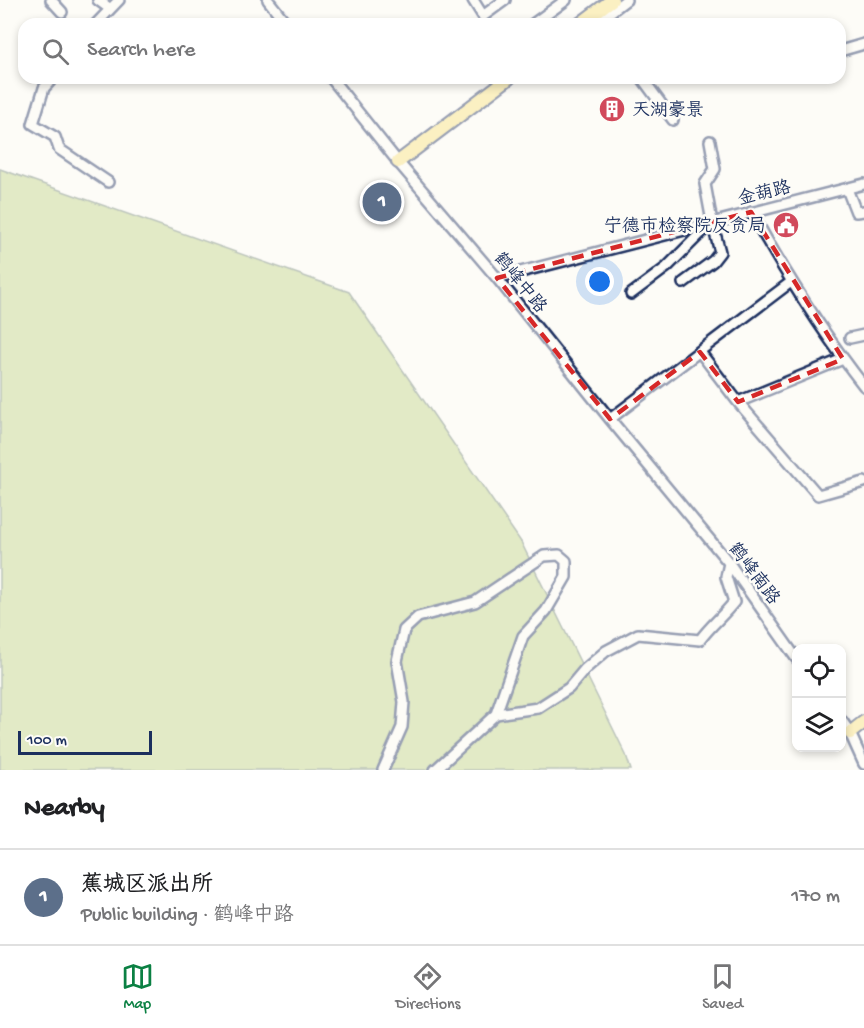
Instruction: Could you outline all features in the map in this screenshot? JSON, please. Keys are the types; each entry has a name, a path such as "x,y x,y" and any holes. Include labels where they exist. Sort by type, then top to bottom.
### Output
{"main road":[{"path":"588,18 612,0"},
{"path":"398,162 501,84"},
{"path":"850,733 864,722"}],"street":[{"path":"51,0 62,12"},
{"path":"98,0 109,8"},
{"path":"101,18 119,0"},
{"path":"268,0 282,18"},
{"path":"473,0 483,16 505,0"},
{"path":"541,18 566,0"},
{"path":"603,18 626,0"},
{"path":"846,49 864,44"},
{"path":"48,84 44,88 33,124 55,137 59,149 108,182"},
{"name":"鹤峰中路","path":"335,84 497,278 684,510"},
{"path":"646,84 673,120"},
{"path":"683,283 713,261 720,252 705,184 716,169 710,141"},
{"name":"金葫路","path":"497,278 864,184"},
{"path":"847,189 856,212 864,211"},
{"path":"751,212 791,282 864,386"},
{"path":"631,294 667,267 712,222"},
{"path":"610,419 791,282"},
{"path":"850,338 864,335"},
{"path":"700,352 738,402 818,495 864,482"},
{"path":"738,402 843,359"},
{"name":"鹤峰南路","path":"684,510 729,563 792,652"},
{"path":"383,770 402,727 404,702 397,661 404,630 418,617 475,602 544,556 559,555 566,561 566,577 546,611 523,636 496,714 435,770"},
{"path":"496,714 538,708 569,688 585,669 606,651 638,633 700,640 708,628 720,619 734,602 726,577 729,563"},
{"path":"846,727 864,764"}],"highlighted area":[{"path":"751,212 843,359 738,402 700,352 610,419 497,278"}],"green space":[{"path":"0,169 349,292 521,542 626,755 631,770 0,770"}],"place":[{"name":"天湖豪景","path":"612,109"},
{"name":"蕉城区派出所","path":"382,202"},
{"name":"宁德市检察院反贪局","path":"786,225"}]}
